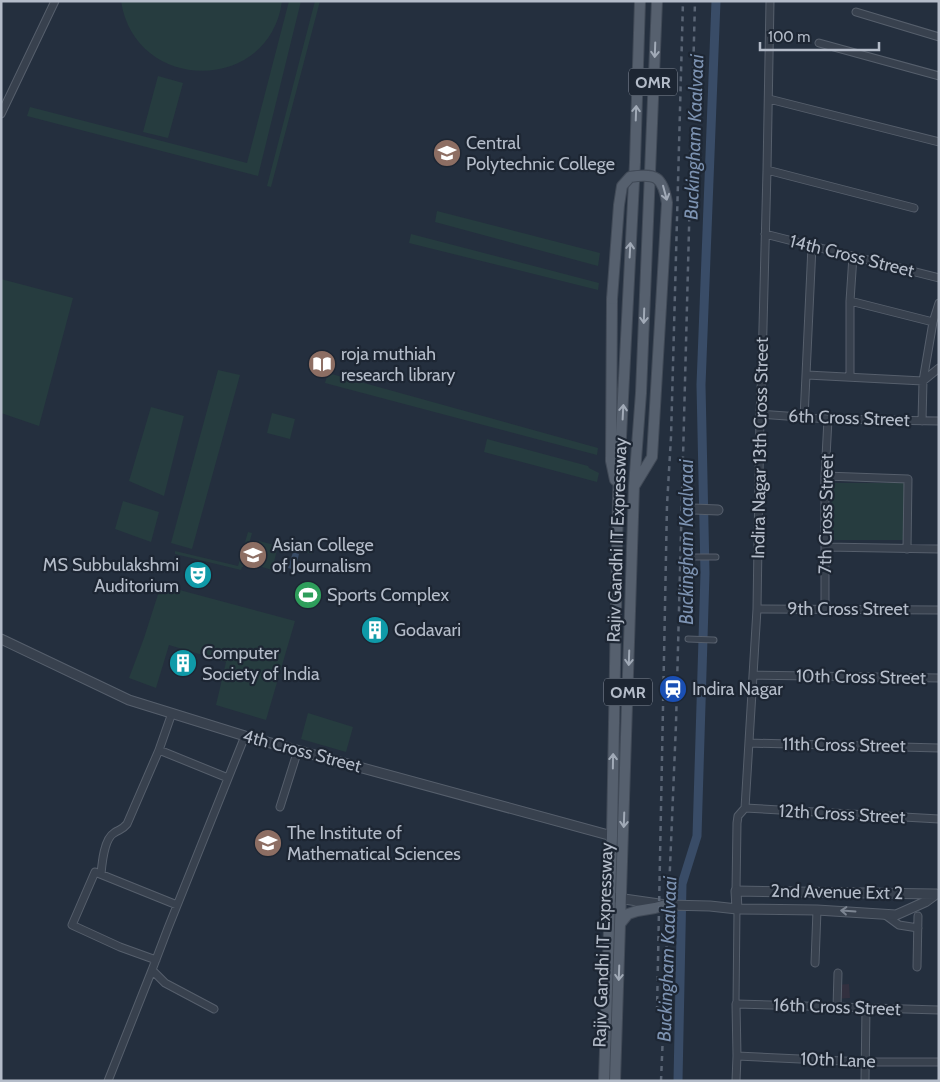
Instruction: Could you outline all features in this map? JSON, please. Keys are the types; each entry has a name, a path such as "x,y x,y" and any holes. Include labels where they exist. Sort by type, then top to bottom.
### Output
{"main road":[{"name":"Rajiv Gandhi IT Expressway","path":"604,1081 612,836 618,496 635,162 640,1"},
{"name":"Rajiv Gandhi IT Expressway","path":"615,1081 634,486 641,393 657,1"},
{"path":"618,496 611,461 612,299 619,205 622,186 630,177 644,175 657,178 665,188 667,203 652,458 634,486"},
{"path":"620,924 628,914 666,904"}],"street":[{"path":"1,114 55,1"},
{"name":"Indira Nagar 13th Cross Street","path":"736,891 737,823 740,812 745,808 757,610 760,414 768,170 770,1"},
{"path":"856,12 939,37"},
{"path":"819,43 939,76"},
{"path":"769,99 939,142"},
{"path":"768,170 914,208"},
{"name":"14th Cross Street","path":"765,234 939,278"},
{"path":"804,418 812,246"},
{"path":"850,377 850,300 853,256"},
{"path":"850,300 933,322"},
{"path":"922,421 923,381 933,322 939,303"},
{"path":"807,375 923,381 939,368"},
{"name":"6th Cross Street","path":"760,414 828,419 939,421"},
{"name":"7th Cross Street","path":"825,609 825,476 828,419"},
{"path":"825,476 908,479 907,548"},
{"path":"693,509 718,510"},
{"path":"826,547 939,549"},
{"path":"691,557 716,557"},
{"name":"9th Cross Street","path":"757,610 939,610"},
{"path":"688,639 714,640"},
{"name":"4th Cross Street","path":"1,640 129,700 245,736 612,836"},
{"name":"10th Cross Street","path":"753,674 939,678"},
{"path":"101,874 103,856 107,844 113,833 123,829 127,824 159,750 172,713"},
{"path":"108,1081 245,736"},
{"name":"11th Cross Street","path":"749,743 939,748"},
{"path":"159,750 228,778"},
{"path":"280,808 298,750"},
{"name":"12th Cross Street","path":"745,808 939,819"},
{"path":"156,960 120,947 72,925 95,872 177,905"},
{"path":"736,891 738,1056 736,1081"},
{"name":"2nd Avenue Ext 2","path":"736,891 938,894"},
{"path":"610,897 666,904 896,914 925,902 938,894"},
{"path":"815,964 817,910"},
{"path":"884,914 899,925 918,928"},
{"path":"917,967 918,916"},
{"path":"152,970 165,983 214,1009"},
{"path":"838,973 838,1007"},
{"name":"16th Cross Street","path":"736,1004 939,1010"},
{"path":"865,1081 866,1008"},
{"name":"10th Lane","path":"738,1056 866,1062 939,1062"}],"shaded area":[{"path":"849,984 850,998 834,999 834,985"}],"green space":[{"path":"121,1 282,1 272,32 254,53 229,66 202,71 175,66 150,53 131,32"},
{"path":"289,1 301,1 258,176 27,116 30,107 247,163"},
{"path":"315,1 320,1 271,187 267,186"},
{"path":"158,76 183,83 168,138 143,132"},
{"path":"437,211 600,253 598,266 435,222"},
{"path":"411,234 599,283 598,290 409,243"},
{"path":"1,279 73,298 39,426 1,413"},
{"path":"218,370 240,375 192,549 171,543"},
{"path":"328,373 598,448 597,455 325,383"},
{"path":"151,407 184,416 164,496 129,481"},
{"path":"272,413 295,419 290,439 267,433"},
{"path":"487,439 588,466 599,473 597,482 484,452"},
{"path":"832,483 907,483 906,540 831,540"},
{"path":"123,501 159,512 151,542 115,529"},
{"path":"248,532 252,533 241,570 175,554 175,551 238,566"},
{"path":"259,541 278,546 272,570 252,564"},
{"path":"284,543 313,549 312,554 283,547"},
{"path":"161,585 295,621 266,720 216,705 226,662 169,645 156,688 129,678"},
{"path":"308,713 353,727 346,752 301,739"}],"water":[{"path":"293,552 299,554 295,570 288,568"}],"waterway":[{"name":"Buckingham Kaalvaai","path":"678,1081 682,884 697,836 705,573 701,385 716,1"}],"railway":[{"path":"657,1011 667,505 671,437 683,1"},
{"path":"661,1081 676,724 695,1"}],"place":[{"name":"Central Polytechnic College","path":"447,153"},
{"name":"roja muthiah research library","path":"322,364"},
{"name":"Asian College of Journalism","path":"253,555"},
{"name":"MS Subbulakshmi Auditorium","path":"198,575"},
{"name":"Sports Complex","path":"308,595"},
{"name":"Godavari","path":"375,630"},
{"name":"Computer Society of India","path":"183,663"},
{"name":"Indira Nagar","path":"673,689"},
{"name":"The Institute of Mathematical Sciences","path":"268,843"}]}
